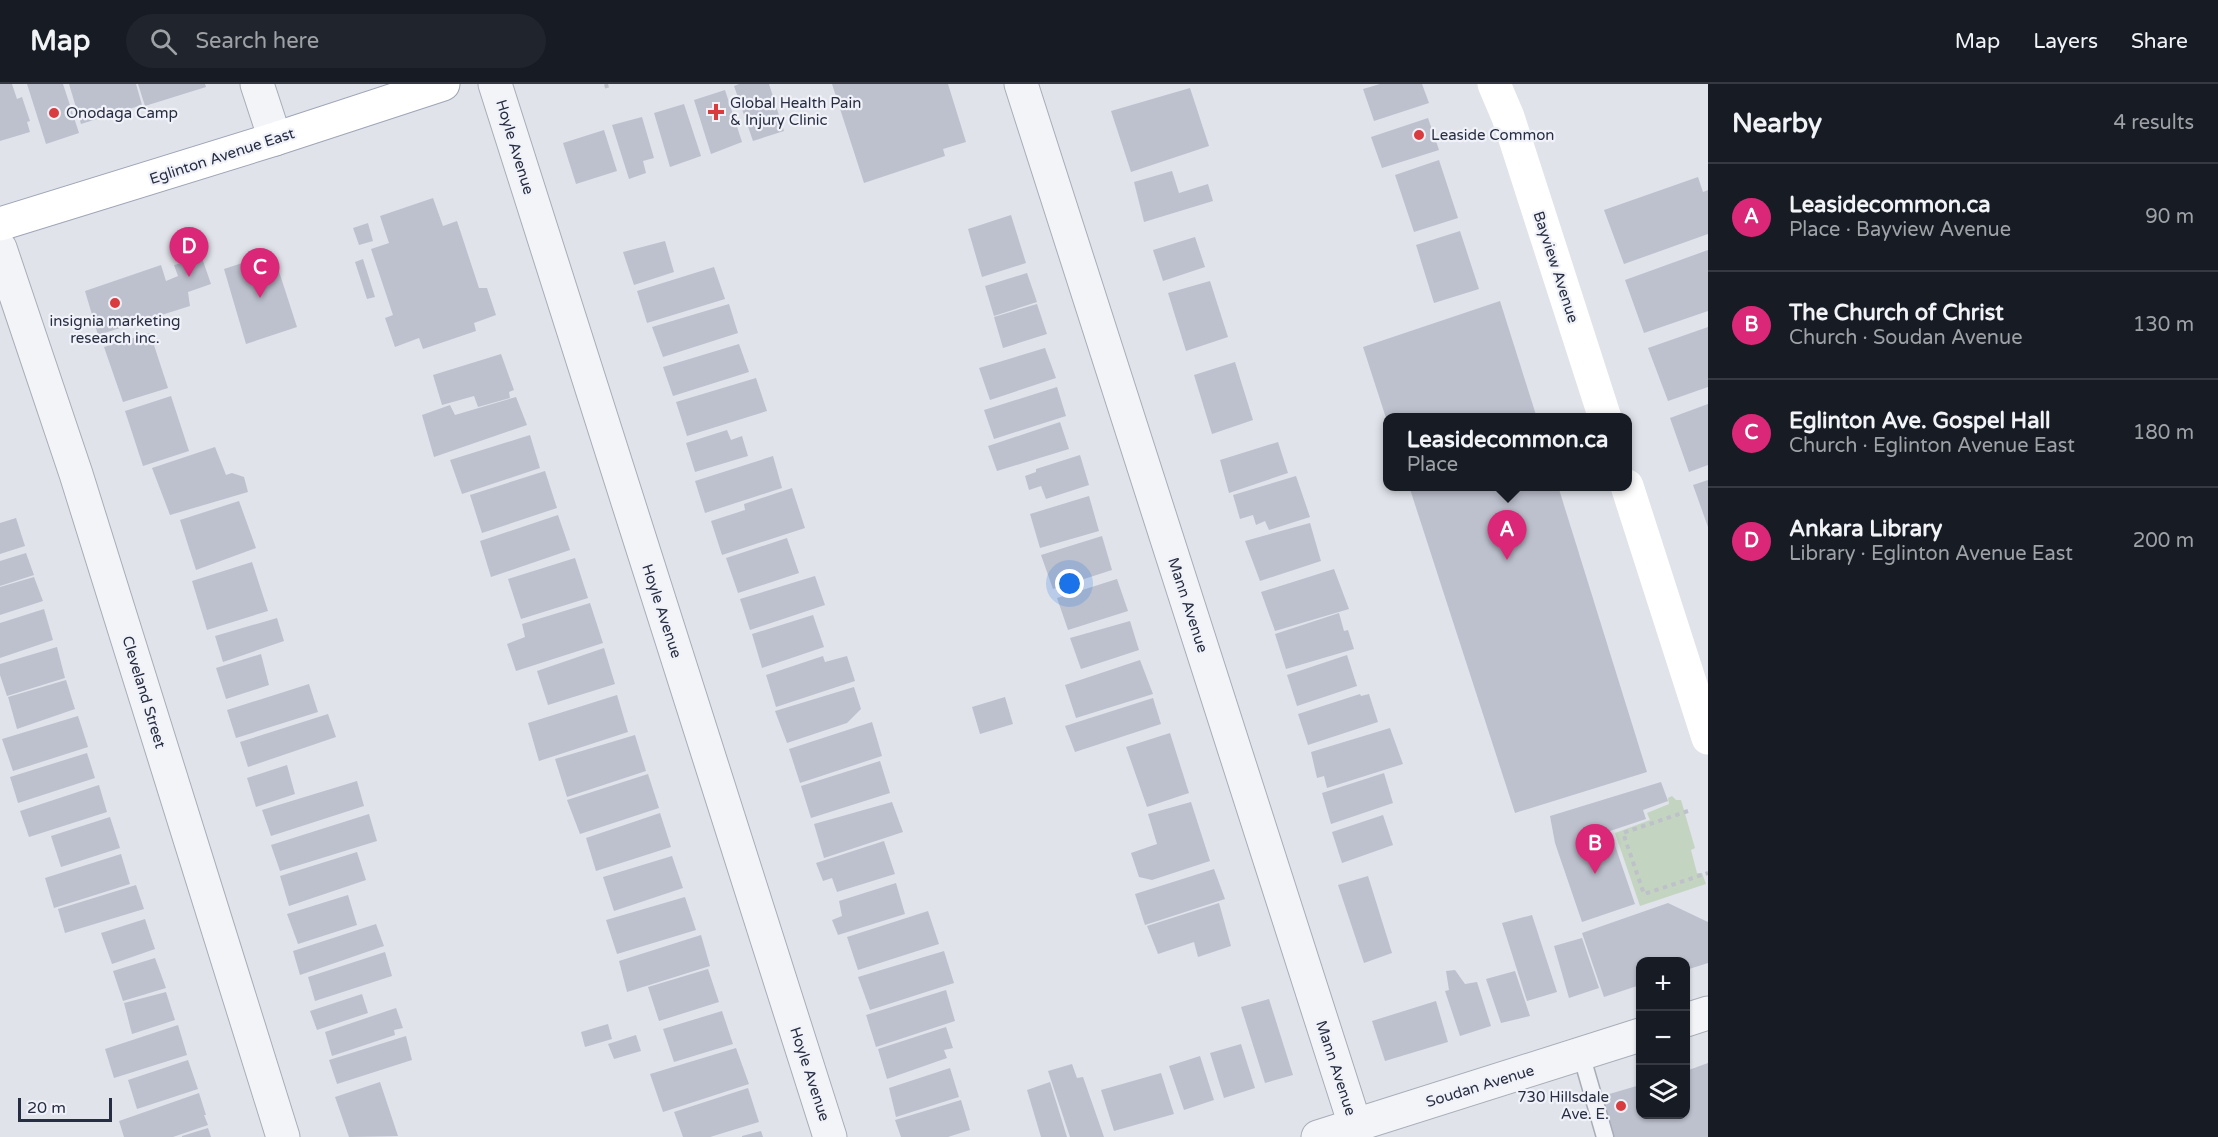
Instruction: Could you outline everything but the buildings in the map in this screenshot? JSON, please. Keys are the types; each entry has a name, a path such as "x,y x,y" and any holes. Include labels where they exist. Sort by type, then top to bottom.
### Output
{"main road":[{"name":"Eglinton Avenue East","path":"0,225 443,84"},
{"name":"Bayview Avenue","path":"1494,84 1508,117 1604,413"},
{"name":"Bayview Avenue","path":"1505,84 1508,117"},
{"path":"1629,491 1708,738"}],"street":[{"path":"257,84 275,139"},
{"name":"Hoyle Avenue","path":"495,84 830,1137"},
{"name":"Mann Avenue","path":"1021,84 1354,1125"},
{"name":"Cleveland Street","path":"0,248 76,474 283,1137"},
{"path":"1690,1019 1708,1013"},
{"name":"Soudan Avenue","path":"1318,1137 1636,1037"}],"lane":[{"path":"1581,1054 1605,1137"}],"path":[{"path":"1688,811 1623,833 1644,894 1708,873"}],"green space":[{"path":"1672,796 1676,800 1681,800 1695,848 1691,850 1697,873 1702,873 1706,884 1640,906 1615,833 1650,820 1647,813 1669,804 1668,798"}],"place":[{"name":"Global Health Pain & Injury Clinic","path":"716,112"},
{"name":"Onodaga Camp","path":"54,113"},
{"name":"Leaside Common","path":"1419,135"},
{"name":"Ankara Library","path":"189,277"},
{"name":"Eglinton Ave. Gospel Hall","path":"260,298"},
{"name":"insignia marketing research inc.","path":"115,303"},
{"name":"Leasidecommon.ca","path":"1507,560"},
{"name":"The Church of Christ","path":"1595,874"},
{"name":"730 Hillsdale Ave. E.","path":"1621,1106"}]}
